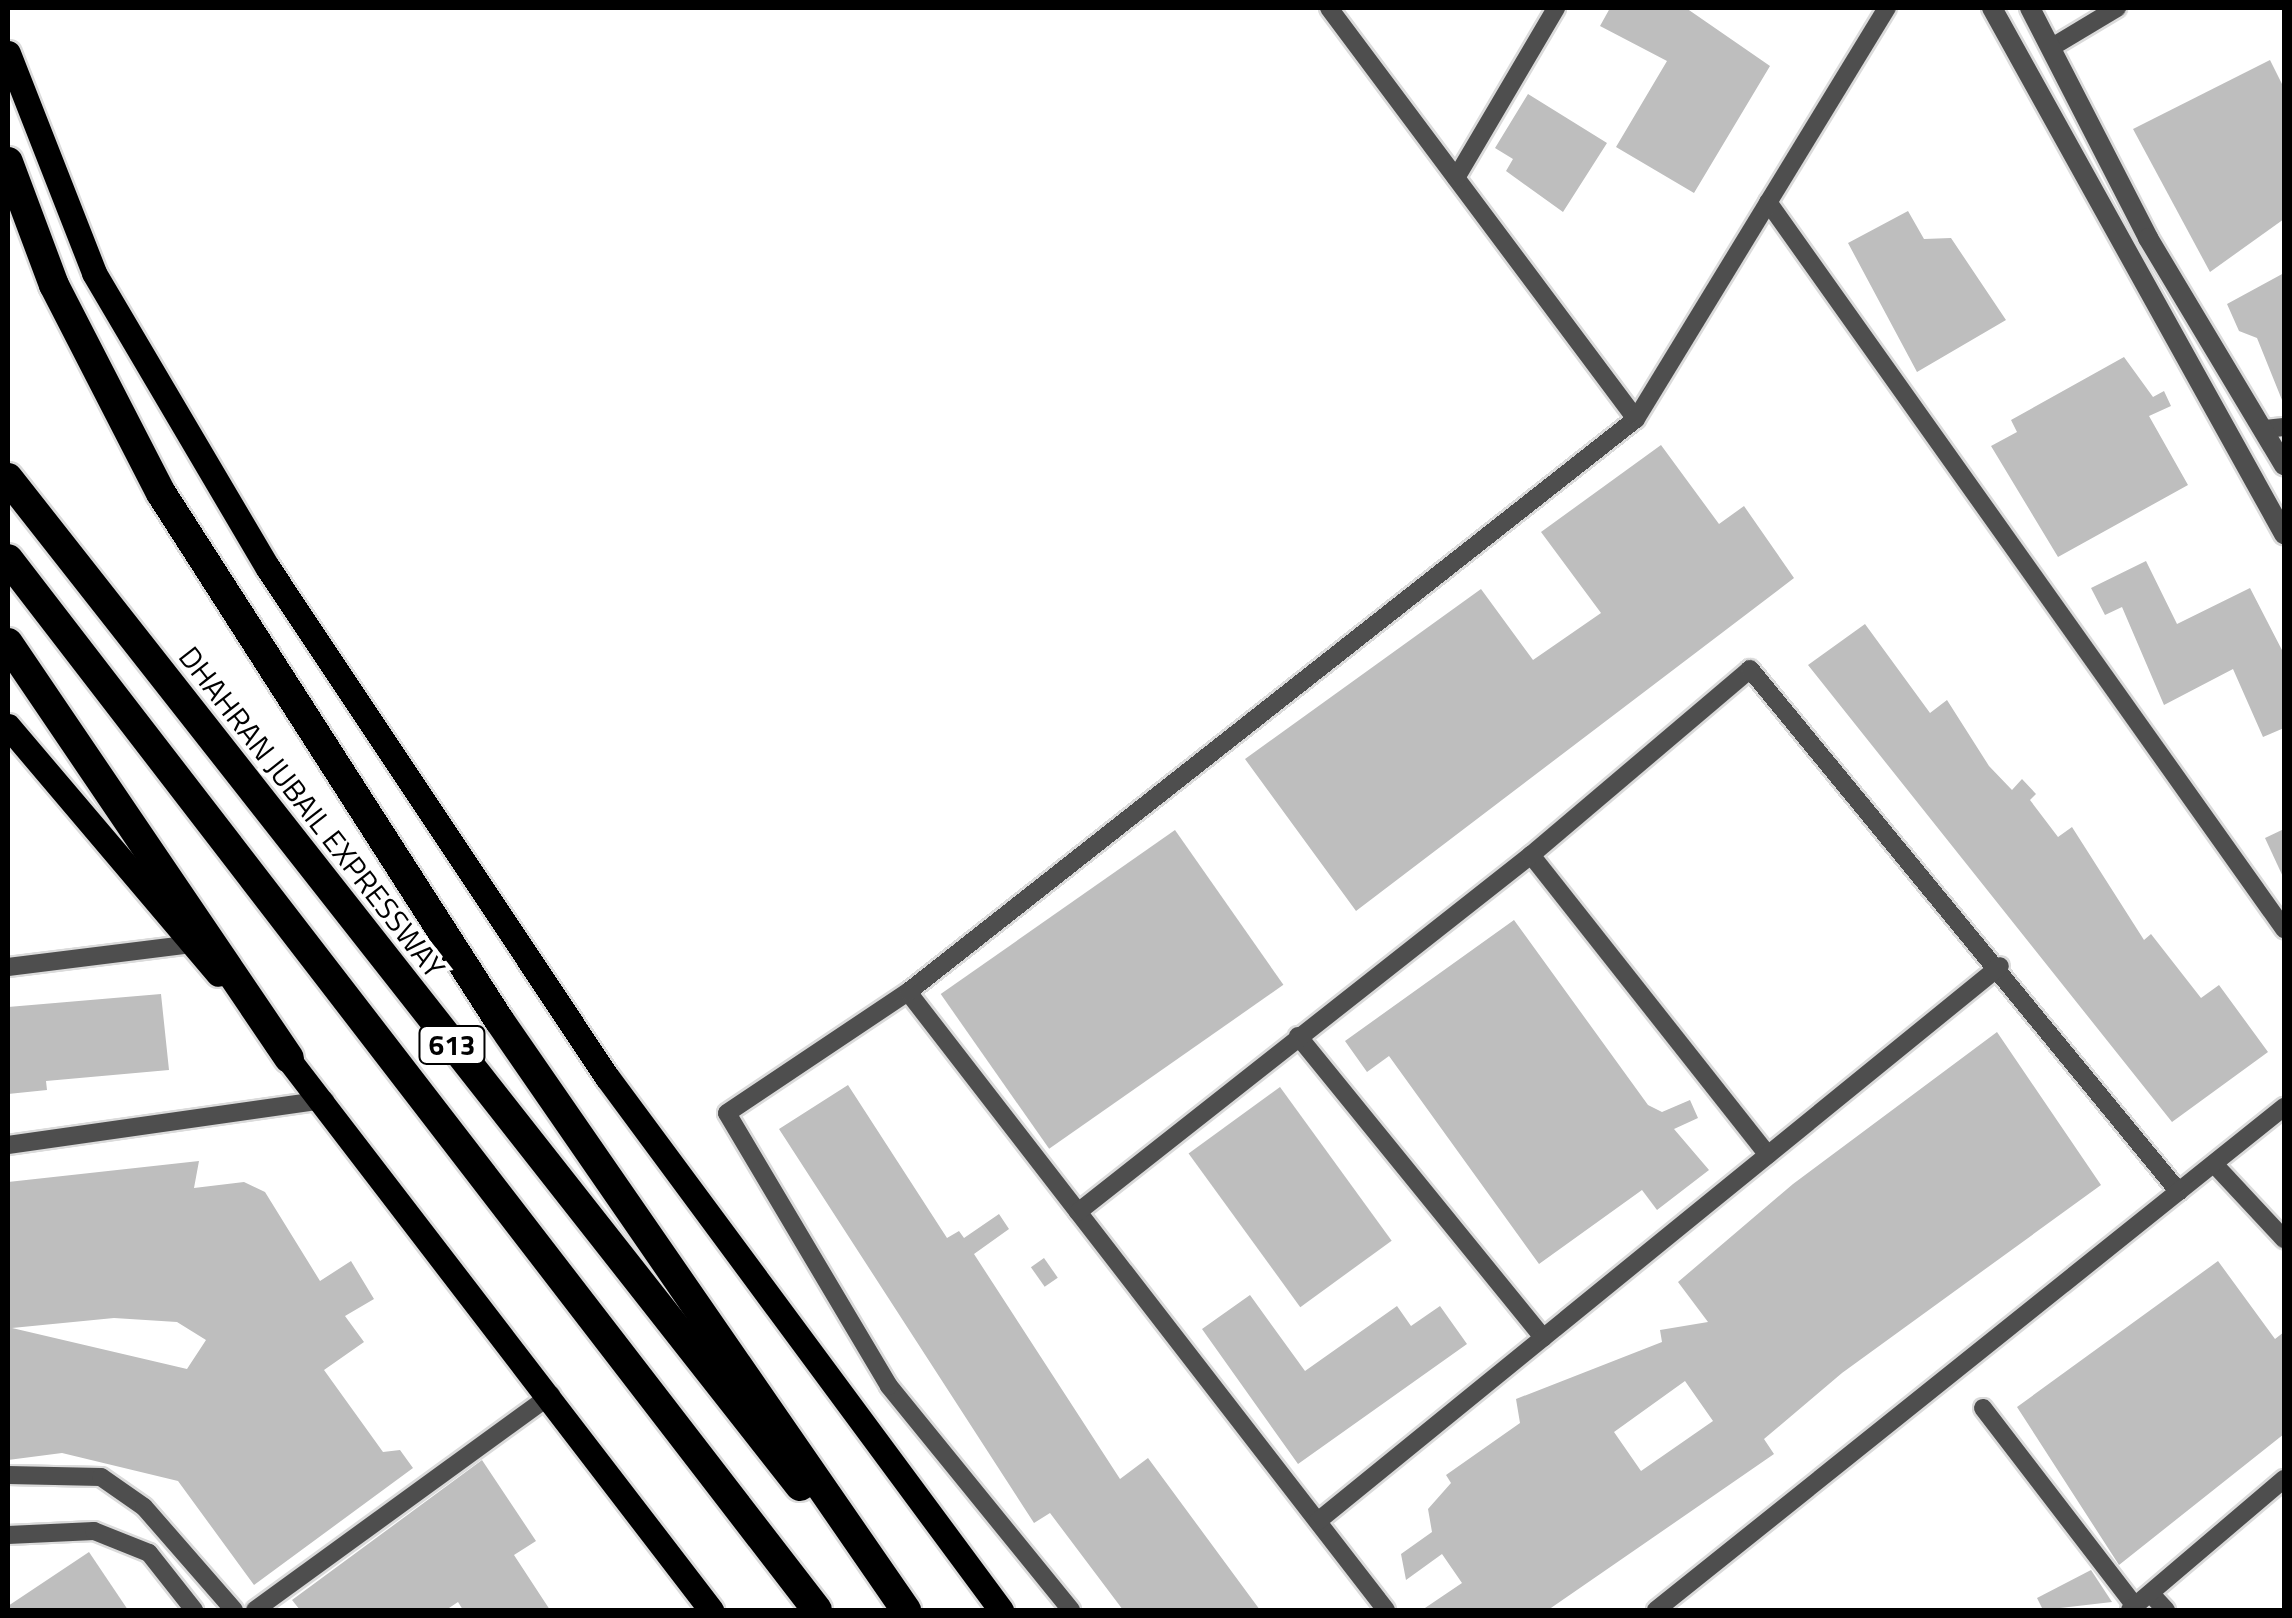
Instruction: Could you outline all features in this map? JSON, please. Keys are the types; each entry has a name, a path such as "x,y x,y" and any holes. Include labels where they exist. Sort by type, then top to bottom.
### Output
{"highway":[{"path":"8,162 54,285 160,492 499,1020 906,1610"},
{"name":"DHAHRAN JUBAIL EXPRESSWAY","path":"8,478 898,1610"},
{"name":"613","path":"8,558 817,1610"},
{"path":"8,643 289,1058"}],"main road":[{"path":"8,53 94,273 268,568 608,1077 1002,1610"},
{"path":"8,726 325,1100 711,1610"}],"street":[{"path":"1329,8 1636,419"},
{"path":"1456,178 1556,8"},
{"path":"1071,1610 888,1386 726,1114 908,992 1636,419 1887,8"},
{"path":"1992,8 2284,534"},
{"path":"2030,8 2148,238 2275,428 2284,465"},
{"path":"2052,47 2117,8"},
{"path":"1768,202 2284,930"},
{"path":"1078,1212 1532,856 1750,669 2000,966 2178,1192"},
{"path":"1532,856 1768,1154"},
{"path":"8,966 192,944"},
{"path":"1318,1522 2000,966"},
{"path":"908,992 1386,1610"},
{"path":"1298,1036 1543,1338"},
{"path":"8,1145 325,1100"},
{"path":"1656,1610 2284,1107"},
{"path":"2214,1164 2284,1239"},
{"path":"255,1610 550,1394"},
{"path":"1983,1408 2132,1608 2284,1479"},
{"path":"8,1475 101,1478 144,1507 234,1610"},
{"path":"8,1535 94,1531 149,1553 186,1608"},
{"path":"2151,1594 2166,1610"}],"building":[{"path":"1610,8 1686,8 1770,66 1694,193 1616,147 1667,61 1600,26"},
{"path":"2270,60 2284,88 2284,219 2210,272 2133,129"},
{"path":"1528,94 1607,143 1563,212 1506,171 1513,159 1495,148"},
{"path":"1908,211 1924,239 1951,238 2006,320 1917,372 1848,243"},
{"path":"2284,273 2284,405 2257,338 2239,331 2227,304"},
{"path":"2124,357 2153,397 2164,391 2171,406 2149,416 2188,485 2058,557 1991,446 2017,432 2011,420"},
{"path":"1661,445 1719,524 1744,506 1794,578 1356,911 1245,759 1481,589 1533,660 1601,613 1541,532"},
{"path":"2146,561 2177,624 2250,588 2284,654 2284,728 2263,737 2233,669 2164,705 2122,607 2105,615 2091,588"},
{"path":"1865,624 1930,713 1947,700 1989,766 2012,790 2022,779 2036,794 2030,800 2058,837 2072,827 2144,940 2151,934 2201,998 2219,985 2268,1052 2172,1122 1808,665"},
{"path":"2284,829 2284,879 2265,838"},
{"path":"1175,830 1283,985 1049,1149 941,994"},
{"path":"1514,920 1648,1105 1662,1112 1690,1100 1698,1118 1674,1129 1709,1170 1657,1210 1642,1190 1539,1264 1389,1056 1367,1072 1345,1041"},
{"path":"161,994 169,1070 46,1081 47,1090 8,1094 8,1007"},
{"path":"1997,1032 2101,1185 1842,1373 1764,1439 1774,1454 1548,1610 1422,1610 1462,1583 1442,1554 1406,1580 1401,1554 1432,1532 1428,1509 1451,1483 1446,1475 1520,1423 1516,1399 1662,1342 1660,1330 1708,1322 1678,1282 1793,1184","holes":["1685,1381 1713,1421 1641,1471 1614,1432"]},
{"path":"848,1085 947,1238 959,1231 964,1238 999,1214 1009,1229 974,1254 1120,1479 1148,1458 1260,1610 1123,1610 1050,1513 1034,1523 779,1129"},
{"path":"1280,1087 1392,1241 1300,1307 1189,1153"},
{"path":"199,1161 194,1188 244,1182 265,1192 320,1281 351,1261 374,1299 345,1316 364,1342 324,1370 383,1452 400,1450 413,1468 254,1585 178,1481 62,1453 8,1460 8,1182","holes":["114,1318 177,1322 206,1340 187,1369 12,1328"]},
{"path":"1044,1258 1058,1278 1045,1287 1031,1267"},
{"path":"2218,1261 2275,1339 2284,1332 2284,1434 2119,1565 2017,1407"},
{"path":"1250,1295 1305,1371 1397,1306 1411,1326 1440,1306 1467,1344 1298,1464 1202,1329"},
{"path":"482,1460 536,1541 514,1555 550,1610 463,1610 458,1602 446,1610 300,1610 292,1600"},
{"path":"89,1552 128,1610 8,1610 8,1606"},
{"path":"2091,1570 2112,1602 2043,1610 2037,1598"}]}
